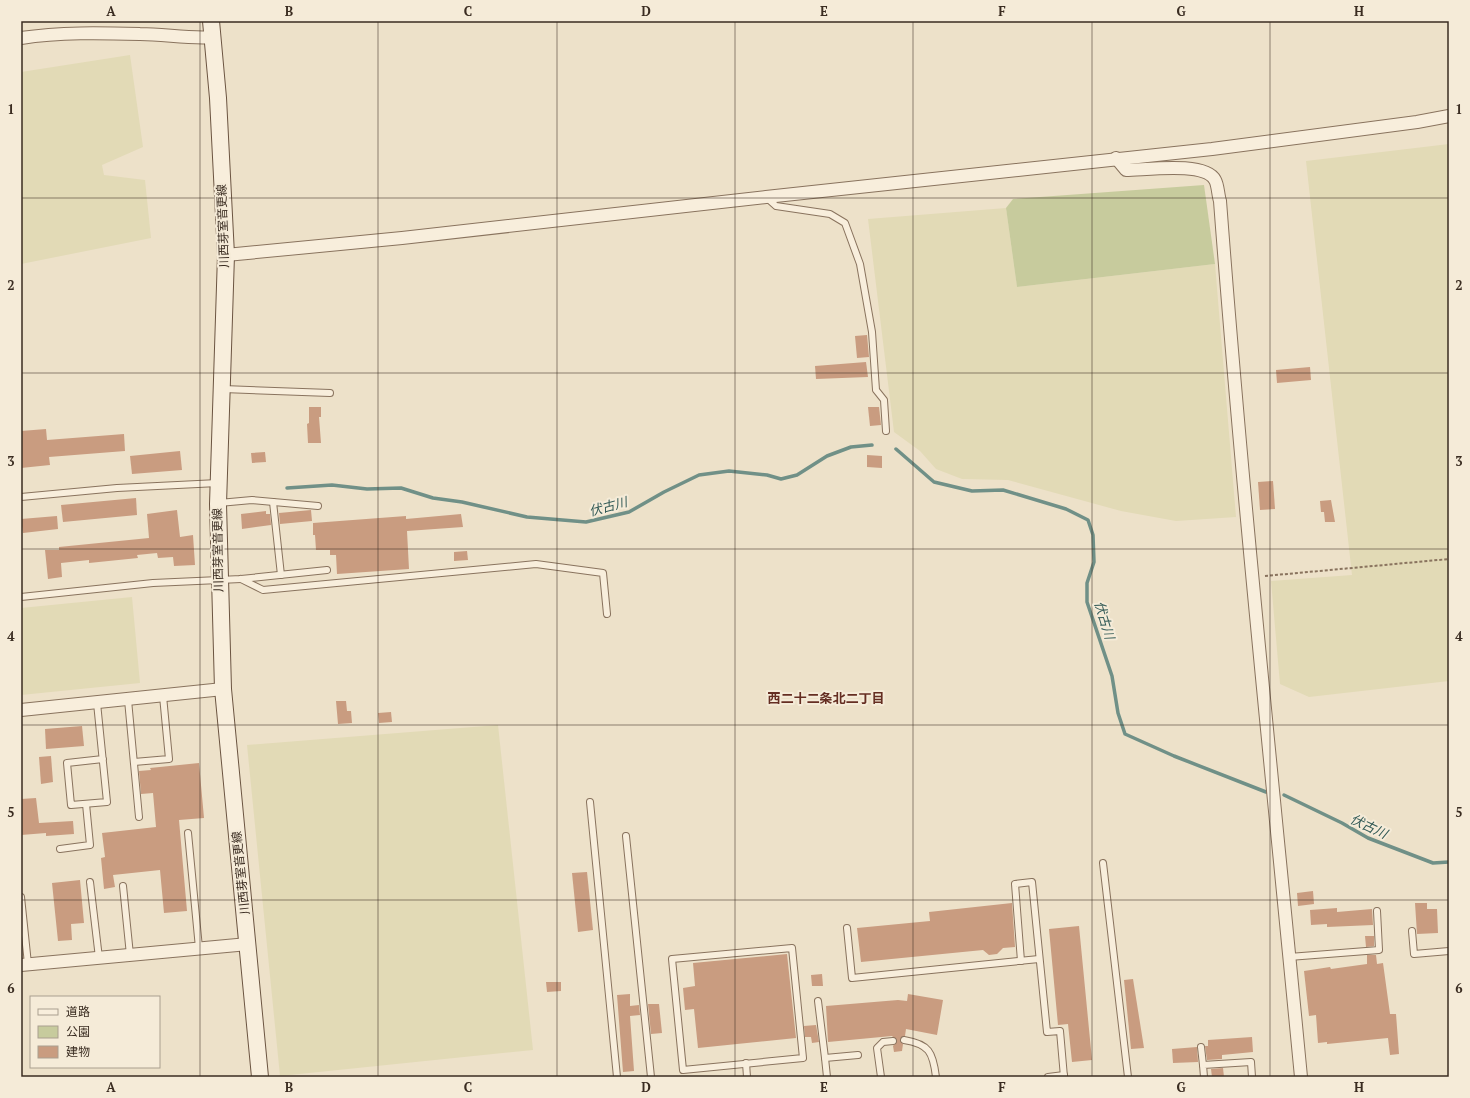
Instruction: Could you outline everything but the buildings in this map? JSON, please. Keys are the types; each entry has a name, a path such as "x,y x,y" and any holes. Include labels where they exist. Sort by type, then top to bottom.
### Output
{"main road":[{"name":"川西芽室音更線","path":"211,21 214,38 226,255 218,483 218,579 223,689 260,1077"}],"street":[{"path":"21,38 45,35 141,34 214,38"},
{"path":"226,255 402,238 1116,158 1212,149 1417,122 1449,116"},
{"path":"1116,158 1126,170 1194,168 1208,172 1215,180 1220,201 1252,577 1300,1077"},
{"path":"21,710 223,689"},
{"path":"25,965 248,944"}],"lane":[{"path":"766,197 776,206 830,214 845,223 860,264 872,332 876,390 884,400 886,431"},
{"path":"221,389 330,393"},
{"path":"21,497 117,488 218,483"},
{"path":"218,504 252,500 318,506"},
{"path":"273,502 280,575"},
{"path":"241,579 263,590 536,564 602,573 607,614"},
{"path":"21,597 153,583 241,579 327,570"},
{"path":"134,762 169,759 163,696"},
{"path":"128,700 140,817"},
{"path":"97,703 103,759 107,802 71,805 67,763 103,759"},
{"path":"590,802 617,1077"},
{"path":"60,849 90,845 86,804"},
{"path":"188,833 199,948"},
{"path":"626,836 652,1077"},
{"path":"1103,863 1128,1077"},
{"path":"90,882 98,958"},
{"path":"1021,960 1015,884 1032,882 1047,1032 1060,1031 1064,1076 1048,1077"},
{"path":"123,886 130,955"},
{"path":"21,897 25,965"},
{"path":"1289,957 1379,950 1377,911"},
{"path":"847,928 852,978 1040,959"},
{"path":"1412,931 1414,954 1449,951"},
{"path":"792,948 803,1058 746,1064 683,1070 672,960 792,948"},
{"path":"818,1001 828,1077"},
{"path":"904,1040 917,1042 930,1050 936,1077"},
{"path":"880,1077 877,1048 883,1042 893,1041"},
{"path":"1201,1048 1204,1077"},
{"path":"825,1058 858,1055"},
{"path":"1203,1065 1251,1062 1252,1077"},
{"path":"746,1064 747,1077"}],"path":[{"path":"1252,577 1449,559"}],"shaded area":[{"path":"130,55 143,147 102,165 104,175 145,180 151,238 21,264 21,72"},
{"path":"1449,144 1449,681 1309,697 1280,684 1271,581 1352,575 1306,161"},
{"path":"1006,208 1017,287 1215,264 1236,517 1176,521 1121,511 1008,480 962,479 936,469 920,451 894,432 868,219"},
{"path":"132,597 140,683 21,695 21,608"},
{"path":"498,725 533,1050 280,1076 247,745"}],"green space":[{"path":"1204,185 1215,264 1017,287 1006,208 1013,199"}],"waterway":[{"name":"伏古川","path":"287,488 332,485 367,489 401,488 433,498 462,502 527,517 586,522 629,512 664,492 699,475 729,471 767,475 781,479 797,475 827,456 851,447 872,445"},
{"name":"伏古川","path":"896,449 934,482 972,491 1003,490 1066,509 1088,520 1093,535 1094,562 1087,583 1087,602 1112,676 1118,713 1125,734 1174,756 1266,792"},
{"name":"伏古川","path":"1284,795 1342,823 1368,838 1433,863 1449,862"}],"district":[{"name":"西二十二条北二丁目","path":"826,698"}]}
